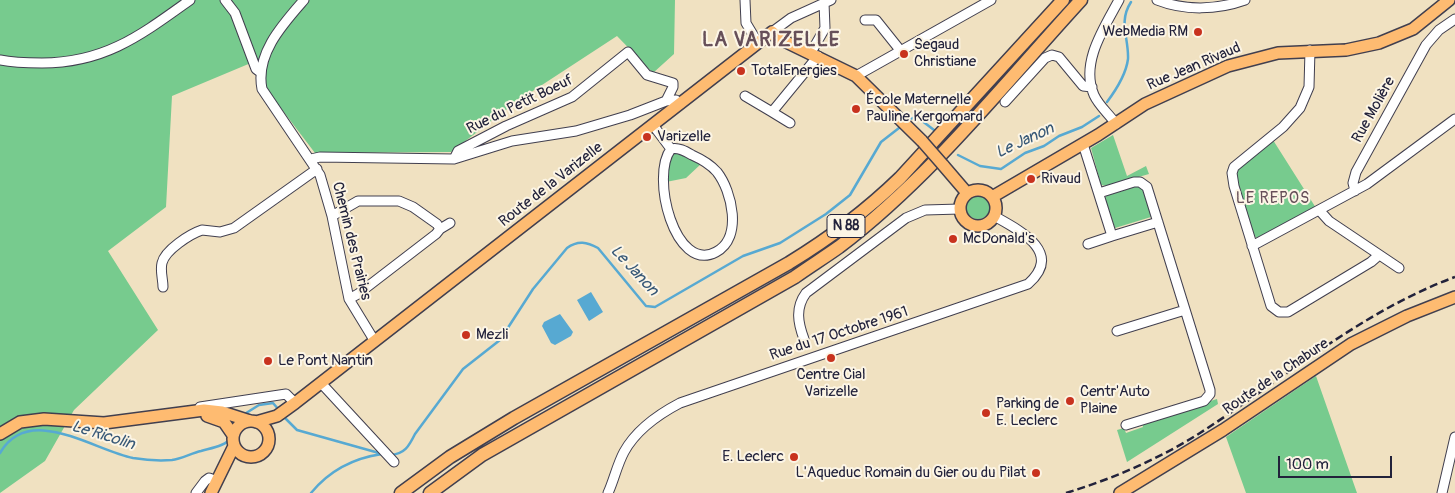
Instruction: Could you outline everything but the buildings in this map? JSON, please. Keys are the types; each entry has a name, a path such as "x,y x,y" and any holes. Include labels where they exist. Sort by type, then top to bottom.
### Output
{"highway":[{"name":"N 88","path":"401,493 450,457 514,418 790,263 833,235 877,200 900,178 1063,0"},
{"name":"N 88","path":"430,493 482,455 795,277 852,236 917,177 951,143 1081,0"}],"main road":[{"name":"Rue Jean Rivaud","path":"992,197 1116,124 1145,104 1228,66 1260,56 1310,50 1357,49 1392,39 1413,29 1450,0"},
{"name":"Route de la Varizelle","path":"286,410 772,32"},
{"path":"772,32 778,38 815,53 856,76 922,141 967,193"},
{"path":"984,191 992,197 996,206 994,216 986,224 974,225 964,220 960,203 967,193 984,191"},
{"name":"Route de la Chabure","path":"1120,493 1223,430 1351,344 1408,316 1455,297"},
{"path":"0,434 9,427 31,419 104,424 204,410 222,412 247,420 266,429 268,444 263,452 234,462 217,481"},
{"path":"211,493 232,436 239,425 247,420 286,410"},
{"path":"268,435 286,410"},
{"path":"168,414 210,416 224,422 232,436 237,451 247,456"}],"street":[{"path":"0,60 52,63 89,58 134,40 190,0"},
{"name":"Chemin des Prairies","path":"226,0 235,13 256,69 260,72 264,95 318,169 332,216 348,298 374,340"},
{"path":"260,72 270,44 279,29 304,0"},
{"path":"745,0 746,23 758,43"},
{"path":"856,76 991,0"},
{"path":"1116,124 1098,102 1092,87 1091,59 1119,0"},
{"path":"1157,0 1179,6 1198,8 1216,7 1245,0"},
{"path":"772,112 815,53 825,28 827,2"},
{"name":"Route de la Varizelle","path":"772,32 791,18 827,2"},
{"name":"Rue Molière","path":"1355,190 1353,183 1356,172 1426,45 1439,30 1455,18"},
{"path":"865,20 876,20 900,50"},
{"path":"1310,50 1309,87 1300,108 1283,126 1239,162 1232,173 1234,186 1271,306 1284,313 1371,262 1379,255"},
{"name":"Rue du Petit Boeuf","path":"454,159 458,151 582,90 628,52 647,75 673,83 666,101"},
{"path":"1005,102 1045,58 1052,55 1059,57 1084,86 1092,87"},
{"path":"745,96 790,123"},
{"path":"311,159 320,157 405,157 454,159 512,141 576,131 630,115 666,101 676,100 680,104"},
{"path":"1252,246 1320,211 1378,176 1455,119"},
{"path":"653,125 671,149"},
{"path":"1083,144 1112,236"},
{"path":"671,149 688,152 711,166 728,192 732,214 730,234 723,247 716,252 705,255 693,252 676,233 670,221 665,204 662,179 665,159 671,149"},
{"path":"163,288 162,265 164,257 170,251 202,230 220,232 234,228 318,169"},
{"path":"1099,193 1134,182 1145,184 1195,338 1210,394 1204,401 1126,425"},
{"path":"332,216 358,201 399,201 413,206 437,224 440,229"},
{"path":"804,339 798,322 801,303 806,293 819,282 906,218 925,210 960,209"},
{"path":"1320,211 1328,221 1399,268"},
{"name":"Rue du 17 Octobre 1961","path":"608,493 624,452 630,443 652,420 680,403 1028,284 1034,279 1041,264 1038,247 1025,234 994,216"},
{"path":"1088,244 1158,222"},
{"path":"348,298 366,288 450,223"},
{"path":"1117,331 1185,310"},
{"path":"321,383 393,460"},
{"path":"168,414 223,402 286,394 286,410"},
{"path":"1442,493 1455,437"},
{"path":"196,493 205,480 209,478 217,481"}],"green space":[{"path":"0,0 675,0 674,54 653,73 617,36 519,100 451,152 315,153 267,90 258,60 172,96 166,207 108,251 158,330 74,410 45,461 0,493"},
{"path":"1113,135 1127,176 1146,166 1149,174 1107,186 1101,185 1091,148"},
{"path":"1273,140 1316,208 1257,238 1253,235 1236,180 1237,171"},
{"path":"676,153 701,164 686,178 666,182 667,170 672,154"},
{"path":"1138,186 1143,187 1151,217 1115,228 1105,198 1106,196"},
{"path":"978,195 983,196 989,202 989,212 983,218 978,219 973,218 967,212 966,207 967,202 973,196"},
{"path":"1316,376 1357,493 1246,493 1226,437"},
{"path":"1217,399 1218,404 1127,462 1117,430 1124,428 1126,433 1143,427 1142,422"}],"water":[{"path":"591,292 603,312 589,321 577,300"},
{"path":"560,314 573,332 571,336 555,345 551,343 542,326 544,322"}],"waterway":[{"name":"Le Janon","path":"1107,102 1120,82 1127,65 1128,51 1125,16 1131,2"},
{"name":"Le Janon","path":"958,155 980,166 1001,169 1025,153 1044,146 1059,136 1082,127 1099,116"},
{"name":"Le Janon","path":"909,119 917,117 934,130"},
{"name":"Le Janon","path":"390,455 406,449 463,369 500,340 533,289 567,248 582,243 598,248 646,306 655,307 743,256 780,243 826,214 850,195 881,142 899,128"},
{"name":"Le Ricolin","path":"243,415 259,405 273,403 279,410"},
{"name":"Le Ricolin","path":"284,417 297,430 379,453"},
{"name":"Le Ricolin","path":"0,453 12,439 27,432 44,430 62,434 133,458 147,460 175,459 222,445 232,437"},
{"name":"Le Janon","path":"311,493 326,478 352,462 382,454"}],"railway":[{"path":"1066,493 1135,468 1168,451 1200,433 1355,328 1420,292 1455,277"}],"place":[{"name":"WebMedia RM","path":"1198,32"},
{"name":"Segaud Christiane","path":"904,54"},
{"name":"TotalEnergies","path":"741,71"},
{"name":"École Maternelle Pauline Kergomard","path":"856,109"},
{"name":"Varizelle","path":"647,137"},
{"name":"Rivaud","path":"1031,179"},
{"name":"McDonald's","path":"953,239"},
{"name":"Mezli","path":"466,335"},
{"name":"Centre Cial Varizelle","path":"831,358"},
{"name":"Le Pont Nantin","path":"268,361"},
{"name":"Centr'Auto Plaine","path":"1070,401"},
{"name":"Parking de E. Leclerc","path":"986,413"},
{"name":"E. Leclerc","path":"794,457"},
{"name":"L'Aqueduc Romain du Gier ou du Pilat","path":"1036,473"}],"district":[{"name":"LA VARIZELLE","path":"771,41"},
{"name":"LE REPOS","path":"1273,199"}]}
